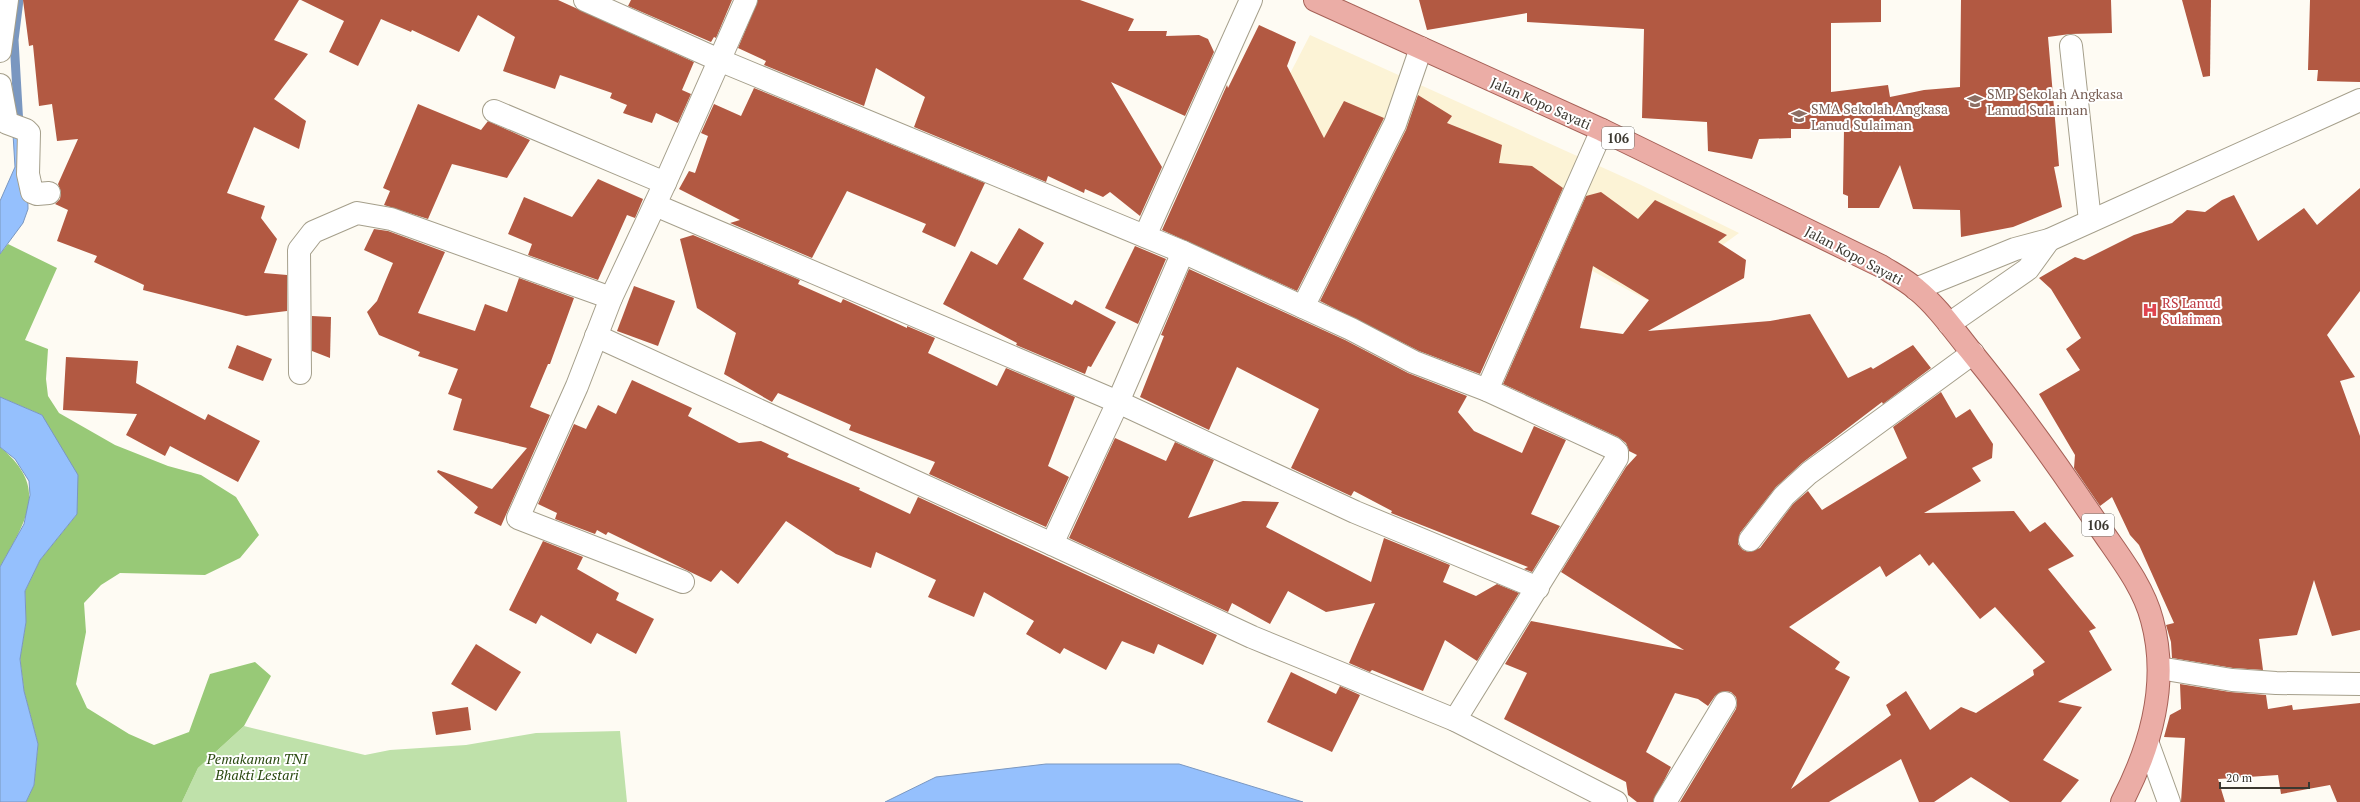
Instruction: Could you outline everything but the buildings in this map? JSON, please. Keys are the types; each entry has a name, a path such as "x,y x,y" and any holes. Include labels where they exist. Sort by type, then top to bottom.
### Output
{"main road":[{"name":"Jalan Kopo Sayati","path":"1314,0 1602,130 1881,266 1916,289 1949,324 2068,480 2145,598 2152,619 2159,668 2156,711 2148,744 2122,802"}],"street":[{"path":"0,51 7,0"},
{"path":"585,0 720,60 1183,252 1352,329 1414,362 1487,390 1612,448 1617,452 1617,458 1456,720"},
{"path":"683,582 518,518 577,386 611,298 665,184 746,0"},
{"path":"1145,236 1251,0"},
{"path":"2071,46 2090,221"},
{"path":"1303,307 1395,124 1421,48"},
{"path":"0,85 17,127 29,137 28,174 32,192 37,194 49,193"},
{"path":"1916,289 2014,249 2049,240 2360,100"},
{"path":"494,111 665,184"},
{"path":"1487,390 1602,130"},
{"path":"655,205 1118,402 1355,512 1538,588"},
{"path":"300,373 299,250 313,232 357,213 390,219 611,298"},
{"path":"1949,324 2028,268 2049,240"},
{"path":"1052,544 1118,402 1183,252"},
{"path":"596,336 1252,637 1456,720 1616,802"},
{"path":"1750,540 1784,496 1809,473 1972,353"},
{"path":"2159,668 2232,680 2276,683 2360,684"},
{"path":"1665,802 1725,703"},
{"path":"2148,744 2169,802"}],"shaded area":[{"path":"1310,35 1639,184 1739,233 1647,300 1551,249 1512,328 1396,274 1362,331 1324,313 1364,187 1254,143"}],"green space":[{"path":"8,244 57,268 25,340 48,349 46,379 48,396 59,413 115,445 168,466 201,475 236,497 259,535 240,558 205,575 120,573 101,585 84,603 86,632 76,684 87,708 129,734 154,745 189,732 210,674 255,662 271,676 244,726 198,768 182,802 26,802 34,785 38,744 24,691 20,658 26,622 25,591 40,560 77,514 42,415 0,397 0,254"},
{"path":"0,447 15,462 25,476 29,491 25,519 0,567"},
{"name":"Pemakaman TNI Bhakti Lestari","path":"244,726 365,755 390,750 466,745 536,733 620,731 627,802 182,802 198,768"}],"water":[{"path":"13,134 27,136 28,209 23,223 0,254 0,201 15,167"},
{"path":"0,397 42,415 78,475 77,514 40,560 25,591 26,622 20,659 24,691 38,744 34,785 26,802 0,802 0,567 24,524 30,495 29,481 15,459 0,447"},
{"path":"1046,764 1179,764 1303,802 885,802 936,777"}],"waterway":[{"path":"19,0 14,40 19,126"}],"place":[{"name":"SMP Sekolah Angkasa Lanud Sulaiman","path":"1975,101"},
{"name":"SMA Sekolah Angkasa Lanud Sulaiman","path":"1799,116"},
{"name":"RS Lanud Sulaiman","path":"2150,310"}]}
